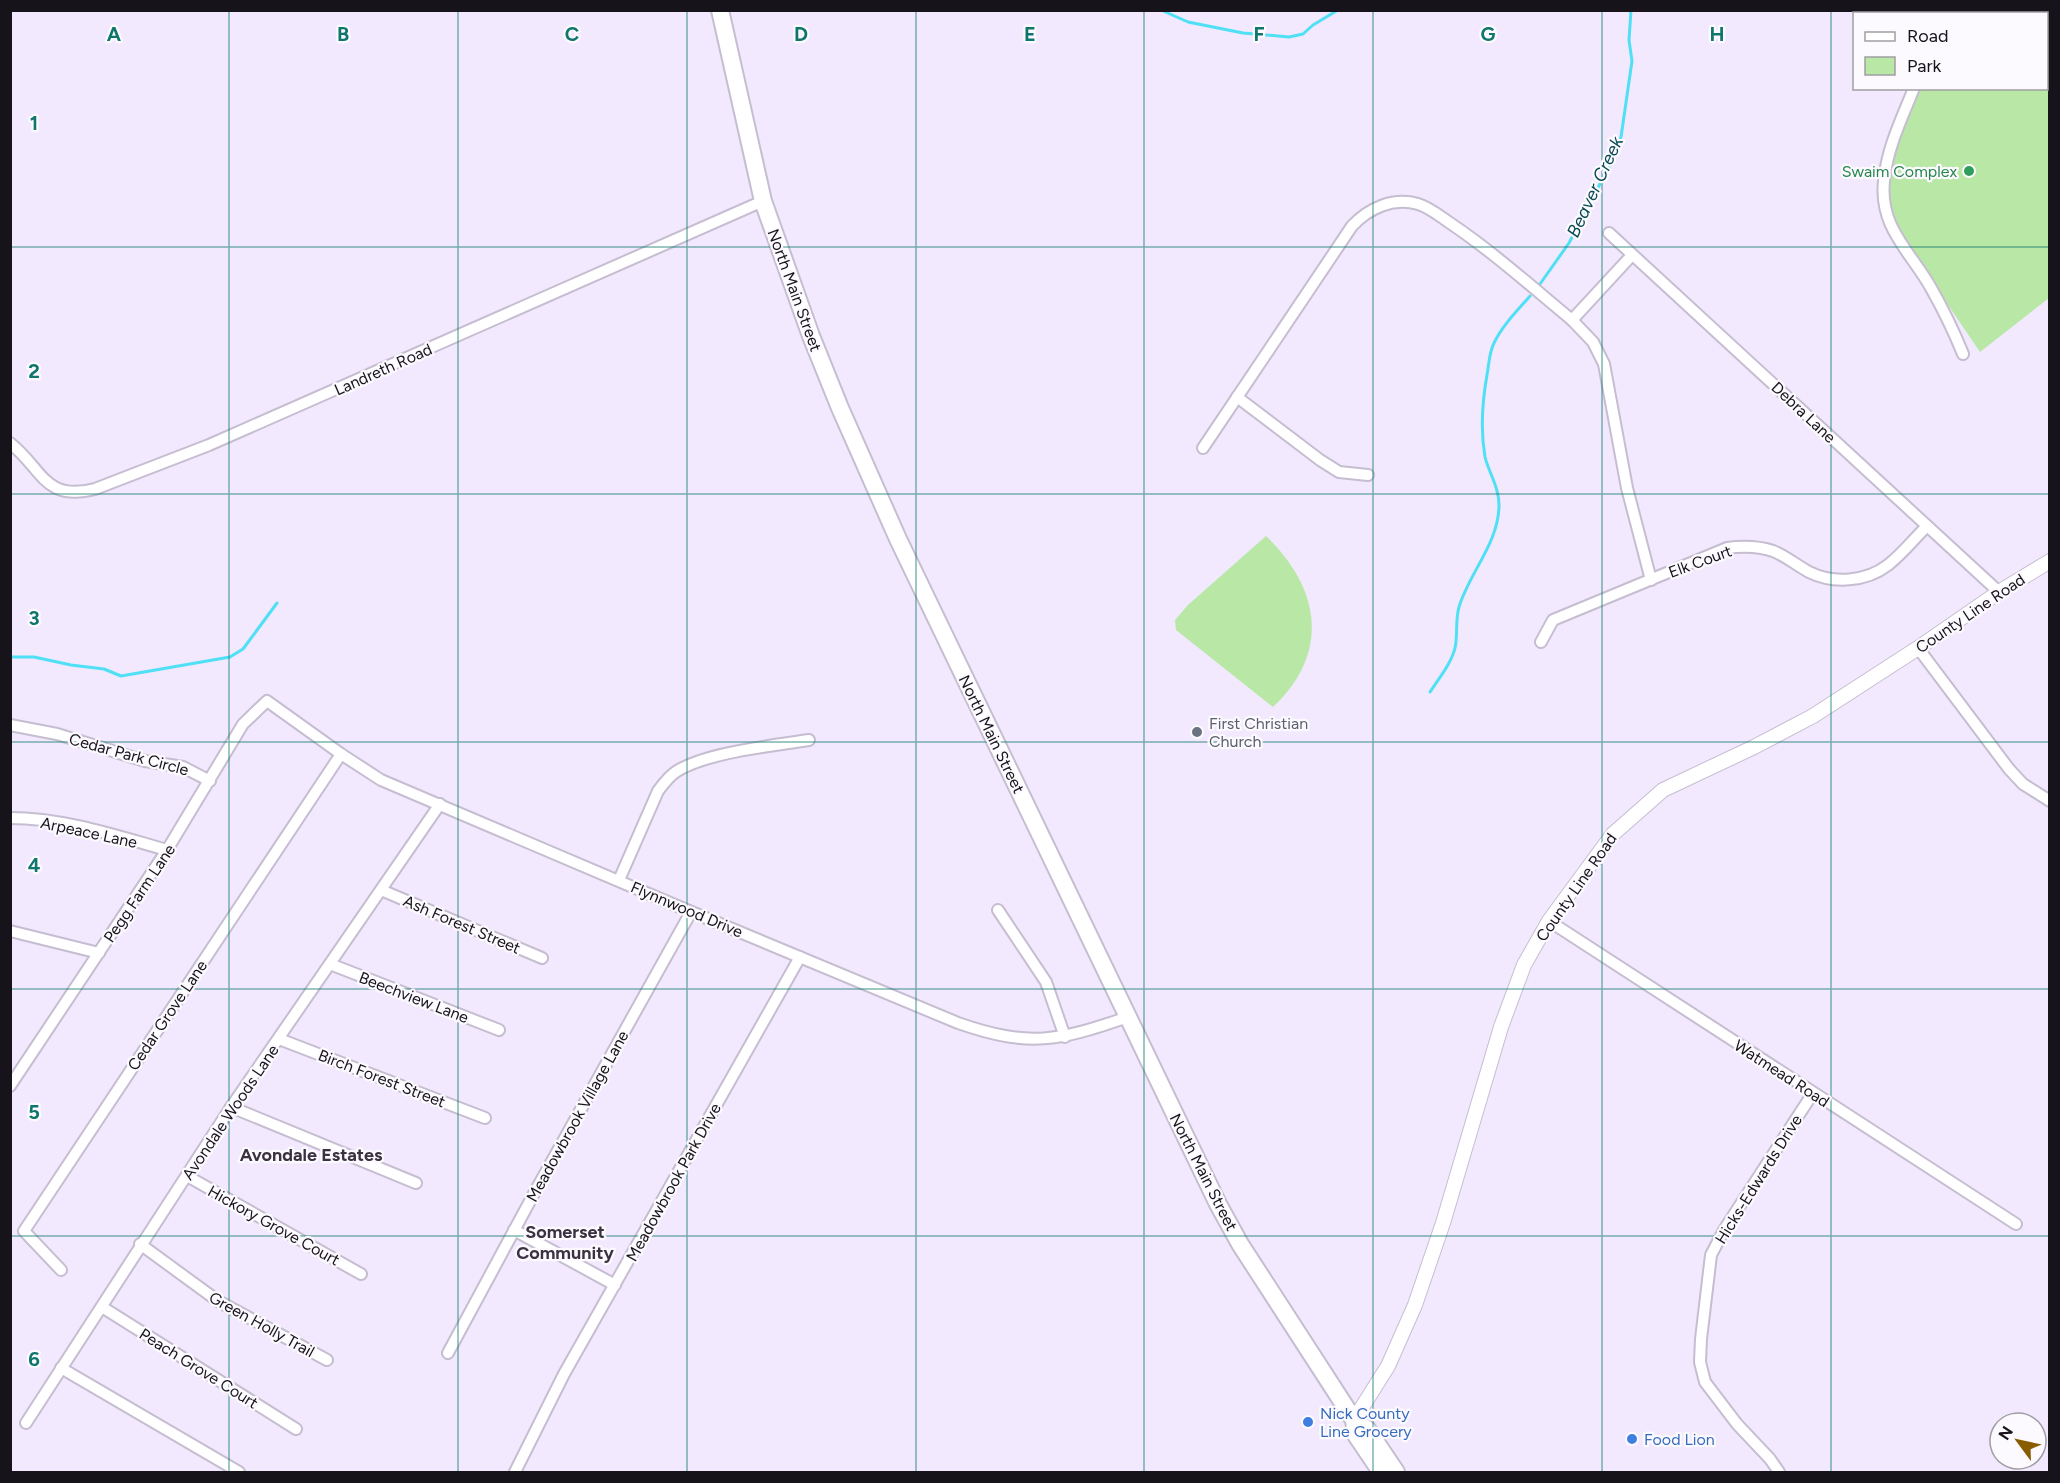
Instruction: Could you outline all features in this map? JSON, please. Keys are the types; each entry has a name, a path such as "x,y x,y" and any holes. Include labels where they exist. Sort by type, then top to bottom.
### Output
{"main road":[{"name":"North Main Street","path":"720,10 763,201 811,336 862,460 1229,1225 1354,1420 1367,1429 1396,1473"},
{"name":"North Main Street","path":"1354,1420 1356,1435 1381,1473"}],"street":[{"path":"1913,90 1890,150 1884,182 1886,204 1893,232 1930,285 1963,354"},
{"name":"Landreth Road","path":"10,443 37,472 61,491 74,493 95,489 230,436 763,201"},
{"path":"1203,448 1352,226 1363,215 1375,208 1395,202 1419,204 1474,238 1572,320 1593,342 1604,364 1627,488 1651,580"},
{"name":"Debra Lane","path":"1609,233 1999,592"},
{"path":"1572,320 1632,255"},
{"path":"1237,397 1320,460 1340,472 1368,475"},
{"name":"Elk Court","path":"1541,642 1553,620 1727,548 1770,550 1784,556 1808,572 1822,577 1839,580 1856,579 1875,573 1888,565 1927,526"},
{"name":"County Line Road","path":"1354,1420 1388,1366 1406,1327 1443,1223 1512,996 1524,965 1549,921 1613,834 1639,809 1664,790 1813,716 2049,561"},
{"path":"1918,648 2009,769 2023,784 2049,801"},
{"name":"Flynnwood Drive","path":"267,701 381,780 691,912 982,1031 1020,1040 1065,1037 1128,1017"},
{"name":"Pegg Farm Lane","path":"10,1086 167,850 243,724 267,701"},
{"name":"Cedar Park Circle","path":"10,725 57,734 145,761 183,767 210,781"},
{"path":"619,880 658,791 676,772 720,755 808,740"},
{"name":"Cedar Grove Lane","path":"61,1270 24,1231 341,754"},
{"name":"Avondale Woods Lane","path":"26,1423 231,1107 440,804"},
{"name":"Arpeace Lane","path":"10,818 26,818 100,831 167,850"},
{"name":"Ash Forest Street","path":"381,890 543,958"},
{"path":"998,910 1046,982 1065,1037"},
{"name":"Meadowbrook Village Lane","path":"448,1353 691,912"},
{"name":"Watmead Road","path":"1549,921 2016,1224"},
{"path":"10,932 99,953"},
{"name":"Meadowbrook Park Drive","path":"515,1473 564,1374 800,957"},
{"name":"Beechview Lane","path":"330,963 499,1030"},
{"name":"Birch Forest Street","path":"279,1039 485,1118"},
{"name":"Hicks-Edwards Drive","path":"1779,1473 1770,1459 1737,1424 1706,1382 1700,1362 1701,1339 1712,1255 1724,1230 1813,1093"},
{"path":"231,1107 416,1183"},
{"name":"Hickory Grove Court","path":"187,1176 361,1274"},
{"path":"514,1230 615,1285"},
{"name":"Green Holly Trail","path":"140,1244 218,1301 327,1360"},
{"name":"Peach Grove Court","path":"102,1307 296,1429"},
{"path":"61,1368 239,1473"}],"green space":[{"name":"Swaim Complex","path":"2049,11 2049,298 1980,352 1895,227 1886,192 1893,150 1919,90 2048,90 2048,12 1950,12"},
{"path":"1266,536 1284,556 1298,577 1307,598 1312,620 1311,642 1304,664 1292,686 1273,707 1176,630 1175,620 1188,605"}],"waterway":[{"path":"1161,10 1188,22 1243,33 1289,37 1303,34 1338,10"},
{"name":"Beaver Creek","path":"1540,284 1569,243 1612,161 1621,137 1632,61 1629,40 1631,10"},
{"name":"Beaver Creek","path":"1430,692 1451,660 1456,643 1459,607 1469,582 1489,545 1498,519 1499,498 1485,457 1482,436 1485,385 1491,351 1501,331 1530,296"},
{"path":"10,657 34,657 104,669 121,676 230,657 243,649 277,603"}],"place":[{"name":"Swaim Complex","path":"1969,171"},
{"name":"First Christian Church","path":"1197,732"},
{"name":"Nick County Line Grocery","path":"1308,1422"},
{"name":"Food Lion","path":"1632,1439"}],"district":[{"name":"Avondale Estates","path":"311,1155"},
{"name":"Somerset Community","path":"565,1242"}]}
